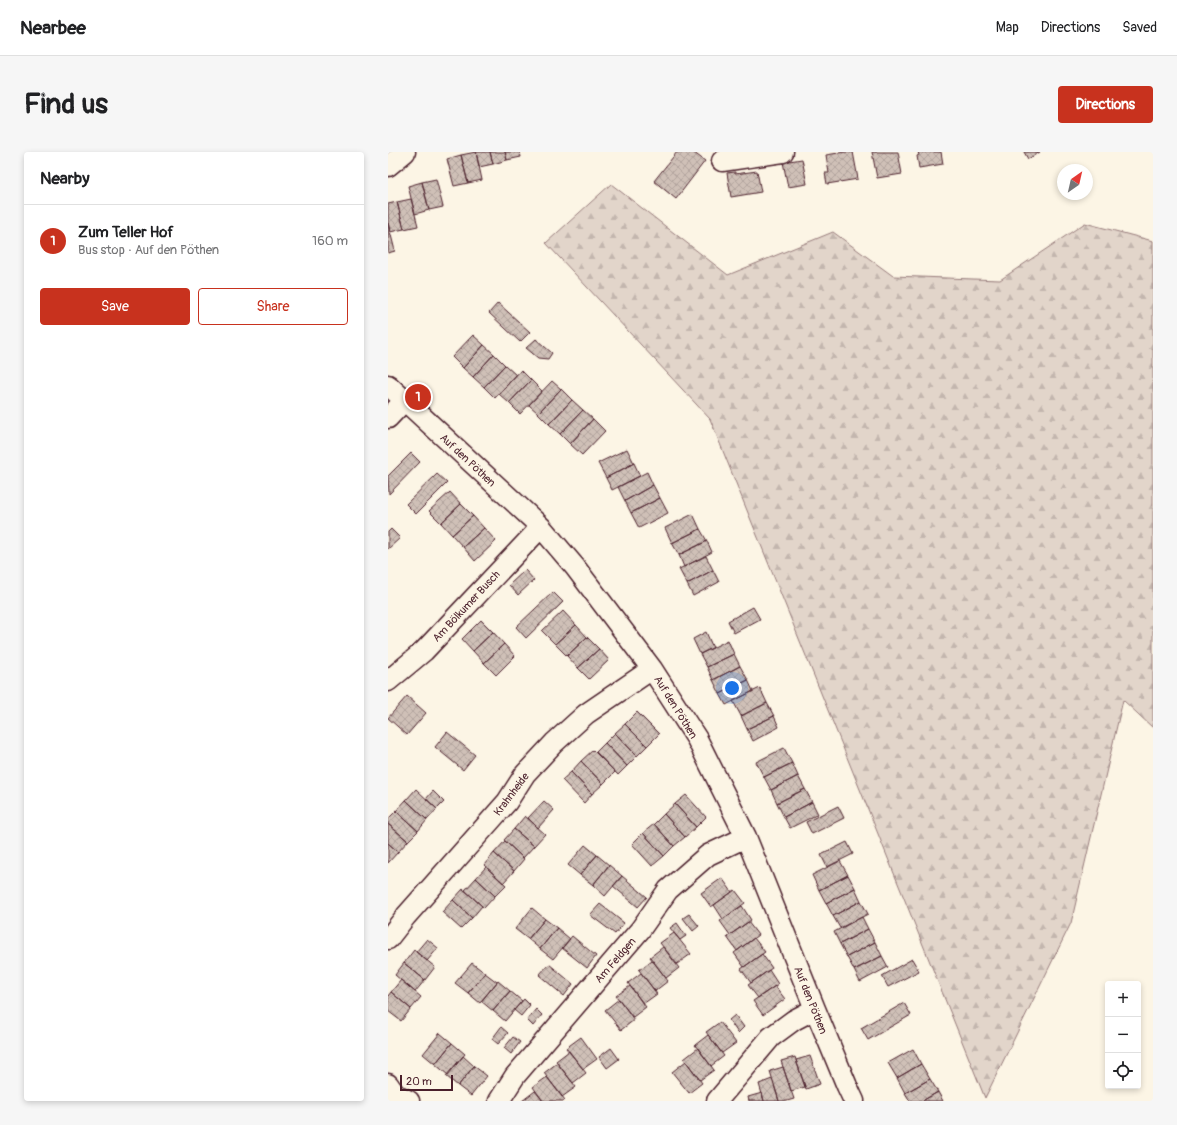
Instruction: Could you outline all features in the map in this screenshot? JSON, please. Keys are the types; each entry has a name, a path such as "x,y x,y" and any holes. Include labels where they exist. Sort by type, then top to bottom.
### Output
{"street":[{"path":"388,166 405,152"},
{"path":"722,162 782,152"},
{"name":"Auf den Pöthen","path":"388,386 541,527 575,567 652,669 697,739 746,837 815,1009 854,1101"},
{"path":"388,418 404,401"},
{"name":"Am Bölkumer Busch","path":"388,681 424,651 541,527"},
{"name":"Krahnheide","path":"388,939 406,916 507,802 525,774 554,743 586,714 652,669"},
{"name":"Am Feldgen","path":"499,1101 515,1076 640,930 668,890 708,855 746,837"},
{"path":"717,1101 771,1037 794,1020 815,1009"},
{"path":"388,1084 395,1094 409,1101"}],"green space":[{"path":"611,184 728,275 833,232 893,276 1000,280 1085,223 1153,241 1153,728 1123,700 1071,923 985,1098 710,419 546,243"}],"building":[{"path":"476,152 482,180 468,183 461,155"},
{"path":"476,152 490,152 493,164 479,167"},
{"path":"490,152 505,152 507,160 493,164"},
{"path":"505,152 520,152 521,157 507,160"},
{"path":"677,152 693,152 705,161 676,199 654,181"},
{"path":"853,152 858,179 827,184 825,173 829,173 826,155"},
{"path":"872,152 898,152 902,174 877,178"},
{"path":"918,152 941,152 943,164 919,168 917,156 919,155"},
{"path":"1024,152 1040,152 1028,159"},
{"path":"461,155 468,183 454,186 447,159"},
{"path":"802,159 807,184 788,187 783,162"},
{"path":"757,171 761,192 731,197 727,173 735,172 735,174"},
{"path":"436,179 443,207 429,210 422,182"},
{"path":"422,182 429,210 415,214 408,186"},
{"path":"411,199 418,226 404,229 397,202"},
{"path":"397,202 404,229 390,232 388,223 388,204"},
{"path":"388,223 395,251 388,253"},
{"path":"498,303 530,332 520,342 489,313"},
{"path":"473,335 484,345 463,368 452,357"},
{"path":"536,339 552,353 548,359 538,358 526,348"},
{"path":"484,345 494,354 473,377 463,368"},
{"path":"494,354 505,365 484,387 473,377"},
{"path":"505,365 516,375 495,398 484,387"},
{"path":"521,370 531,380 509,403 499,394"},
{"path":"531,380 542,391 520,414 509,403"},
{"path":"552,381 561,389 538,413 529,405"},
{"path":"561,389 572,400 549,424 538,413"},
{"path":"572,400 583,410 560,434 549,424"},
{"path":"583,410 593,419 570,444 560,434"},
{"path":"593,419 605,431 582,455 570,444"},
{"path":"627,449 634,463 606,478 598,463"},
{"path":"411,453 420,462 389,494 388,476"},
{"path":"634,463 640,476 612,490 606,478"},
{"path":"647,472 653,485 625,501 618,487"},
{"path":"437,474 447,483 416,514 406,504"},
{"path":"653,485 660,498 631,513 625,501"},
{"path":"450,492 461,504 441,523 429,511"},
{"path":"660,498 668,513 639,528 631,513"},
{"path":"461,504 473,516 452,535 441,523"},
{"path":"693,514 700,529 672,543 665,528"},
{"path":"473,516 484,528 463,547 452,535"},
{"path":"484,528 496,541 475,561 463,547"},
{"path":"391,529 400,538 388,549 388,532"},
{"path":"700,529 707,541 679,555 672,543"},
{"path":"707,541 712,552 684,567 679,555"},
{"path":"706,556 713,570 687,584 679,569"},
{"path":"525,570 534,580 518,595 509,585"},
{"path":"713,570 719,582 693,596 687,584"},
{"path":"553,592 563,602 526,638 516,627"},
{"path":"753,607 760,619 734,633 728,621"},
{"path":"563,611 576,625 555,644 542,631"},
{"path":"481,620 493,632 473,651 462,639"},
{"path":"576,625 587,637 567,656 555,644"},
{"path":"493,632 504,644 484,663 473,651"},
{"path":"706,632 713,648 700,654 693,639"},
{"path":"587,637 599,649 578,668 567,656"},
{"path":"728,640 734,654 707,667 700,654"},
{"path":"504,644 515,656 496,675 484,663"},
{"path":"599,649 609,660 589,679 578,668"},
{"path":"734,654 740,666 713,680 707,667"},
{"path":"740,666 748,680 720,694 713,680"},
{"path":"748,680 753,691 726,705 720,694"},
{"path":"760,688 767,703 741,716 733,701"},
{"path":"407,696 426,713 407,735 388,718"},
{"path":"767,703 774,716 747,729 741,716"},
{"path":"637,712 659,734 647,746 625,724"},
{"path":"774,716 779,727 753,741 747,729"},
{"path":"625,724 647,746 637,756 615,733"},
{"path":"447,732 475,755 463,770 435,747"},
{"path":"615,733 637,756 627,766 605,743"},
{"path":"605,743 627,766 618,775 596,752"},
{"path":"784,748 792,763 764,777 756,762"},
{"path":"593,750 615,772 603,784 581,761"},
{"path":"581,761 603,784 592,794 571,772"},
{"path":"792,763 798,776 771,790 764,777"},
{"path":"571,772 592,794 584,803 562,780"},
{"path":"798,776 805,789 777,803 771,790"},
{"path":"416,789 437,809 427,820 406,800"},
{"path":"805,789 812,802 784,817 777,803"},
{"path":"433,791 444,802 437,809 426,799"},
{"path":"686,795 706,817 696,827 675,804"},
{"path":"406,800 427,820 418,831 396,811"},
{"path":"544,801 554,810 538,828 528,818"},
{"path":"812,802 818,814 790,828 784,817"},
{"path":"675,804 696,827 685,837 664,814"},
{"path":"838,806 844,818 812,834 806,822"},
{"path":"396,811 418,831 408,841 388,824 388,819"},
{"path":"664,814 685,837 674,846 654,824"},
{"path":"525,816 545,834 534,846 514,829"},
{"path":"388,824 408,841 398,852 388,843"},
{"path":"654,824 674,846 664,856 643,833"},
{"path":"514,829 534,846 523,858 504,840"},
{"path":"643,833 664,856 652,866 632,844"},
{"path":"505,841 524,859 514,871 494,853"},
{"path":"847,842 853,854 827,867 821,855"},
{"path":"388,843 398,852 388,863"},
{"path":"585,845 597,855 580,875 568,865"},
{"path":"494,853 514,871 503,883 484,865"},
{"path":"597,855 609,865 593,885 580,875"},
{"path":"840,861 848,875 819,890 812,875"},
{"path":"609,865 622,876 605,896 593,885"},
{"path":"486,867 506,885 495,896 476,878"},
{"path":"848,875 855,888 826,903 819,890"},
{"path":"622,876 647,897 638,907 613,886"},
{"path":"476,878 495,896 484,908 465,890"},
{"path":"722,878 732,892 711,907 701,893"},
{"path":"855,888 861,901 833,916 826,903"},
{"path":"463,889 482,906 472,918 453,900"},
{"path":"735,890 745,903 723,919 714,905"},
{"path":"453,900 472,918 461,929 442,912"},
{"path":"861,901 868,914 840,928 833,916"},
{"path":"600,904 624,923 615,934 590,915"},
{"path":"742,906 751,920 730,935 720,921"},
{"path":"532,908 545,919 528,939 515,929"},
{"path":"689,914 699,926 693,931 683,918"},
{"path":"862,917 868,929 840,944 834,932"},
{"path":"545,919 557,928 540,949 528,939"},
{"path":"748,922 758,935 737,951 727,937"},
{"path":"677,923 686,936 680,940 670,928"},
{"path":"557,928 570,939 553,959 540,949"},
{"path":"868,929 875,942 847,957 840,944"},
{"path":"674,933 691,954 677,964 660,943"},
{"path":"572,936 596,956 587,968 562,948"},
{"path":"754,938 765,952 744,967 734,953"},
{"path":"427,939 438,948 427,961 416,952"},
{"path":"875,942 882,956 854,970 847,957"},
{"path":"663,947 679,968 666,978 650,957"},
{"path":"414,950 435,967 425,980 404,963"},
{"path":"762,954 772,968 751,983 741,969"},
{"path":"882,956 888,967 860,982 854,970"},
{"path":"912,959 919,971 888,987 882,976"},
{"path":"652,960 668,981 655,991 639,970"},
{"path":"404,963 425,980 415,992 395,975"},
{"path":"472,963 485,973 468,993 455,983"},
{"path":"549,964 573,984 564,996 539,975"},
{"path":"769,970 778,984 758,998 748,985"},
{"path":"485,973 497,982 480,1003 468,993"},
{"path":"641,973 657,994 643,1004 628,983"},
{"path":"401,980 421,997 411,1009 391,992"},
{"path":"498,981 510,991 493,1011 481,1001"},
{"path":"630,986 646,1007 633,1017 616,996"},
{"path":"775,986 785,999 763,1015 753,1001"},
{"path":"510,991 522,1001 505,1021 493,1011"},
{"path":"391,992 411,1009 401,1021 388,1011 388,996"},
{"path":"524,999 530,1005 521,1016 514,1010"},
{"path":"619,999 634,1020 621,1030 605,1010"},
{"path":"904,1003 911,1015 868,1040 861,1028"},
{"path":"536,1009 542,1015 533,1026 527,1020"},
{"path":"735,1015 744,1027 738,1033 729,1020"},
{"path":"720,1022 736,1043 722,1053 706,1032"},
{"path":"501,1027 508,1033 498,1044 492,1039"},
{"path":"440,1033 452,1043 435,1064 423,1054"},
{"path":"708,1035 724,1056 711,1066 695,1045"},
{"path":"513,1037 520,1042 511,1054 504,1048"},
{"path":"581,1037 597,1059 583,1069 566,1048"},
{"path":"452,1043 465,1054 448,1075 435,1064"},
{"path":"611,1048 619,1059 607,1068 599,1057"},
{"path":"698,1048 714,1070 700,1080 684,1059"},
{"path":"913,1049 921,1064 897,1078 888,1063"},
{"path":"569,1051 586,1073 573,1083 556,1061"},
{"path":"463,1056 474,1066 458,1086 446,1076"},
{"path":"810,1056 820,1084 806,1089 796,1060"},
{"path":"795,1057 805,1087 791,1091 781,1061"},
{"path":"686,1061 702,1083 689,1093 672,1072"},
{"path":"557,1063 576,1087 562,1097 544,1073"},
{"path":"921,1064 930,1079 905,1093 897,1078"},
{"path":"474,1066 487,1076 471,1096 458,1086"},
{"path":"783,1067 794,1099 779,1101 770,1071"},
{"path":"547,1077 565,1100 543,1101 533,1087"},
{"path":"772,1079 779,1101 764,1101 759,1084"},
{"path":"930,1079 938,1092 922,1101 910,1101 905,1093"},
{"path":"535,1091 543,1101 522,1101"},
{"path":"938,1092 943,1101 922,1101"},
{"path":"762,1093 764,1101 749,1101 748,1097"}],"place":[{"name":"Zum Teller Hof","path":"418,397"}]}
